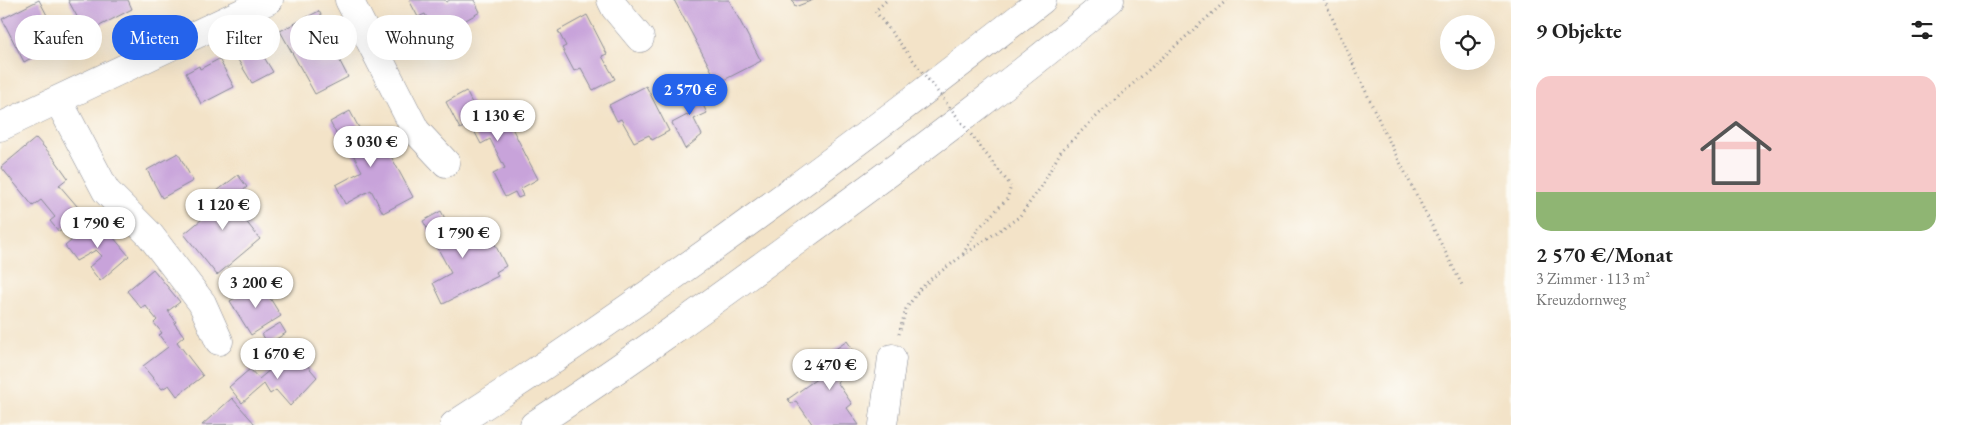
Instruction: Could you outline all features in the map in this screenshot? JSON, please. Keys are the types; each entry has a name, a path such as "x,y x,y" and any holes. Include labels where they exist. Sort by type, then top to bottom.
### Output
{"main road":[{"path":"0,127 269,0"},
{"path":"349,0 416,131 446,163"},
{"path":"611,0 615,8 640,38"},
{"path":"454,425 549,364 787,194 956,68 1042,0"},
{"path":"534,425 608,377 909,158 1110,0"},
{"path":"58,100 106,192 150,235 202,303 219,341"},
{"path":"883,425 892,358"}],"path":[{"path":"887,0 874,11 1011,186 1007,198 978,229 962,256"},
{"path":"892,358 906,308 912,299 932,278 1019,217 1041,186 1061,151 1098,115 1227,0"},
{"path":"1324,0 1383,129 1462,285"}],"building":[{"path":"39,0 47,15 15,15 15,44 2,19"},
{"path":"68,0 128,0 132,9 120,15 112,15 112,19 102,25 102,15 76,15"},
{"path":"409,0 445,0 446,2 450,0 474,0 480,12 472,17 472,15 417,15"},
{"path":"674,0 729,0 761,61 718,83"},
{"path":"792,0 813,0 795,7"},
{"path":"319,11 321,15 311,15"},
{"path":"587,15 607,54 602,56 615,79 593,90 581,68 574,71 562,48 566,46 558,31"},
{"path":"290,26 290,49 280,31"},
{"path":"220,60 234,87 201,104 186,73 199,66 200,69"},
{"path":"238,60 266,60 273,72 252,83"},
{"path":"296,60 339,60 348,77 315,94"},
{"path":"691,81 707,113 694,119 702,135 685,149 672,123 691,113 678,88"},
{"path":"646,86 669,131 652,140 649,135 634,142 621,119 617,121 609,105"},
{"path":"466,91 479,117 507,102 519,124 512,128 538,179 520,189 523,196 518,198 515,192 505,197 493,174 505,168 490,139 481,144 470,123 460,129 446,102"},
{"path":"350,111 366,141 379,134 413,197 383,213 371,190 345,204 336,185 362,171 350,149 358,145 353,136 341,143 330,122"},
{"path":"36,138 68,178 59,185 83,213 59,232 50,221 55,217 41,200 33,206 1,167"},
{"path":"178,153 193,181 162,198 147,170"},
{"path":"238,175 247,187 230,201 260,239 217,275 184,234 225,200 217,191"},
{"path":"441,211 458,244 488,231 506,266 496,272 498,276 443,304 433,283 451,273 423,221"},
{"path":"98,219 129,256 100,281 89,267 102,256 96,250 76,261 65,246"},
{"path":"153,269 180,302 168,311 184,336 177,342 203,376 177,396 169,385 162,389 143,366 168,347 159,335 162,333 154,323 157,320 145,305 141,308 127,291"},
{"path":"260,282 281,316 251,335 230,301"},
{"path":"280,323 286,333 268,344 262,334"},
{"path":"847,341 862,363 837,382 852,404 847,408 859,425 813,425 796,401 791,404 788,399 828,371 820,360"},
{"path":"294,350 317,377 290,406 276,390 270,394 264,384 242,403 229,387 250,369 259,379"},
{"path":"232,398 255,424 202,425"}]}
